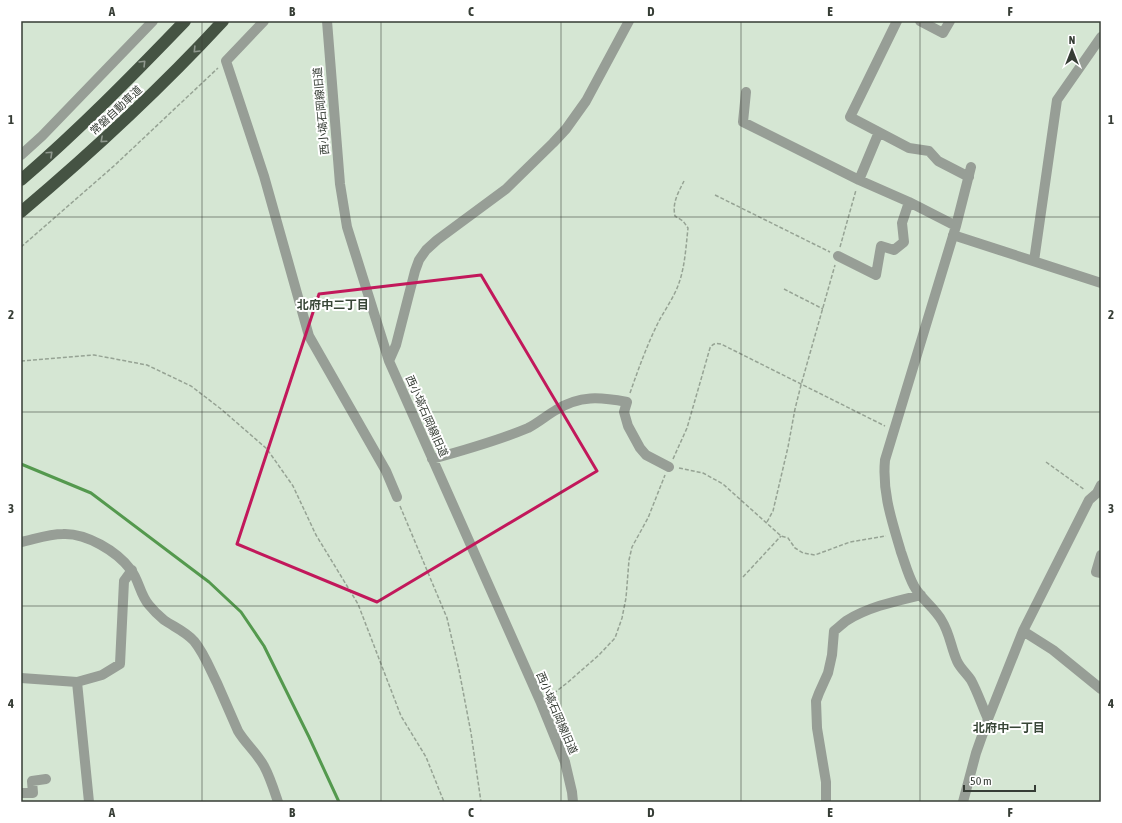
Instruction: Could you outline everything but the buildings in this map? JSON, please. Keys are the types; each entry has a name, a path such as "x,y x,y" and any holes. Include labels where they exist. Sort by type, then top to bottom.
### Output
{"highway":[{"name":"常磐自動車道","path":"21,180 110,97 185,21"},
{"name":"常磐自動車道","path":"21,212 128,116 197,49 223,21"}],"street":[{"path":"21,155 42,136 154,21"},
{"path":"264,21 226,61 264,176 309,336 386,471 396,497"},
{"name":"西小塙石岡線旧道","path":"327,21 340,184 347,227 390,361 541,703 565,762 573,802"},
{"path":"390,361 396,345 414,271 426,250 437,240 506,189 566,130 586,101 629,21"},
{"path":"897,21 850,117 909,148 929,151 938,161 970,172 885,460 884,474 888,506 908,573 914,586 943,622 957,663 974,686 980,697 988,719"},
{"path":"920,21 943,33 950,21"},
{"path":"1034,261 1057,100 1101,37"},
{"path":"746,92 743,122 859,180 909,202 954,230 1034,261 1101,284"},
{"path":"859,180 879,132"},
{"path":"838,256 876,275 881,246 894,250 904,242 902,223 909,202"},
{"path":"432,459 493,441 530,427 557,409 573,402 592,398 606,398 627,402 624,412 628,426 640,448 646,455 669,467"},
{"path":"963,802 976,753 1023,631 1089,500 1097,498 1097,493 1101,485"},
{"path":"21,542 50,535 64,534 78,536 91,540 113,552 132,570 146,602 164,620 186,634 200,648 238,730 265,767 278,802"},
{"path":"1101,555 1096,572 1101,573"},
{"path":"21,678 77,682 102,675 120,664 124,581 132,570"},
{"path":"826,802 826,782 818,728 816,701 818,693 828,673 832,655 834,631 846,621 859,614 888,603 921,595"},
{"path":"1023,631 1053,650 1101,689"},
{"path":"77,682 89,802"},
{"path":"21,793 33,793 32,781 46,779"}],"path":[{"path":"21,247 115,165 226,61"},
{"path":"767,522 772,511 788,447 801,384 859,180"},
{"path":"627,402 645,352 680,281 688,228 683,221 675,216 673,208 677,193 684,181"},
{"path":"715,195 838,256"},
{"path":"784,289 823,309"},
{"path":"541,703 567,683 606,649 615,638 622,618 626,598 632,547 648,518 687,428 706,360 712,345 715,343 721,344 894,431"},
{"path":"21,361 94,355 147,366 190,386 221,409 267,449 293,486 316,535 358,604 401,716 426,757 444,802"},
{"path":"1046,462 1097,498"},
{"path":"669,467 703,473 723,484 781,536 788,538 795,548 803,553 815,554 850,542 896,535"},
{"path":"396,497 447,618 460,670 481,802"},
{"path":"743,577 781,536"}],"highlighted area":[{"path":"481,275 597,471 377,602 237,544 319,294"}],"waterway":[{"path":"21,464 91,493 209,582 241,612 264,646 339,802"}],"district":[{"name":"北府中二丁目","path":"333,305"},
{"name":"北府中一丁目","path":"1009,728"}]}
